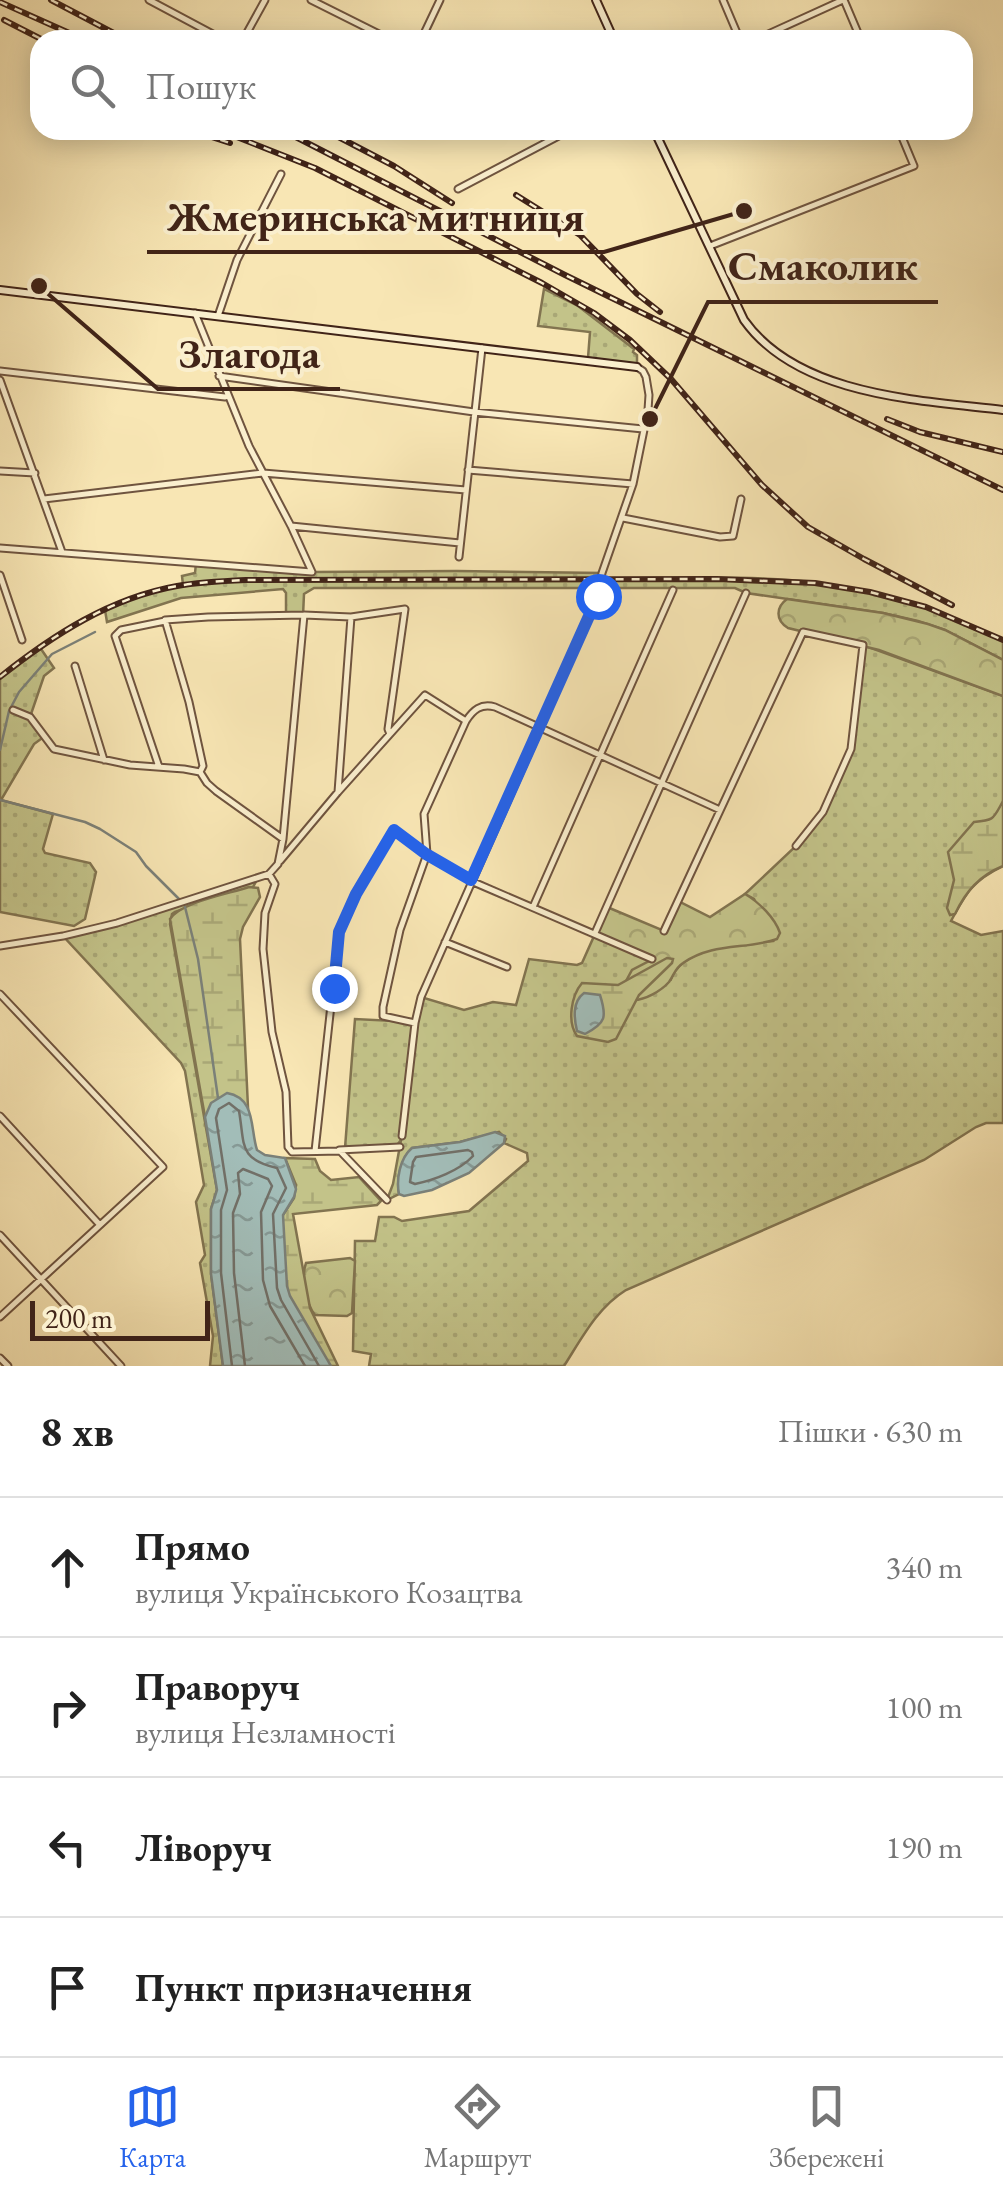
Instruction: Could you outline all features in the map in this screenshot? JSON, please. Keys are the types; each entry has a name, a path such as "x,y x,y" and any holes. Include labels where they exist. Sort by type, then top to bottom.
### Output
{"street":[{"path":"150,0 206,30"},
{"path":"248,30 265,0"},
{"path":"312,0 326,3 374,30"},
{"path":"426,30 440,0"},
{"path":"596,0 610,30"},
{"path":"723,0 736,30"},
{"path":"776,30 843,0 856,30"},
{"path":"458,189 551,140"},
{"path":"659,140 754,334 801,367 856,388 888,396 1003,410"},
{"path":"710,246 914,166 903,140"},
{"path":"218,316 237,260 281,174"},
{"path":"0,290 637,367 646,377 650,395 633,484 596,602 421,997 402,1136"},
{"path":"0,548 312,572 227,397 195,314"},
{"path":"459,557 482,348"},
{"path":"0,371 227,397"},
{"path":"219,376 474,412 643,429"},
{"path":"0,380 62,552"},
{"path":"468,470 633,484"},
{"path":"0,471 34,472"},
{"path":"44,500 263,473 466,490"},
{"path":"623,518 720,537 733,536 741,498"},
{"path":"291,526 460,543"},
{"path":"0,575 22,640"},
{"path":"533,907 673,590"},
{"path":"595,934 746,593"},
{"path":"159,768 115,636 120,630 165,620 352,617 405,609 390,734"},
{"path":"278,864 304,616"},
{"path":"338,792 352,617"},
{"path":"165,620 189,702 203,766 200,772"},
{"path":"664,931 803,632 863,645 851,749 823,812 796,846"},
{"path":"75,666 104,760"},
{"path":"0,946 129,920 269,874 425,695 466,721"},
{"path":"415,1022 383,1016 382,1007 400,930 426,854 424,814 466,721 475,710 488,705 720,810"},
{"path":"13,710 30,717 54,748 130,766 200,772"},
{"path":"200,772 207,784 283,839"},
{"path":"315,1152 339,932 356,894 394,830 471,880 652,960"},
{"path":"269,874 275,884 266,913 264,949 272,1032 286,1092 288,1148 292,1152 315,1152 400,1147"},
{"path":"445,942 507,967"},
{"path":"0,994 163,1167 0,1318"},
{"path":"0,1116 100,1224"},
{"path":"336,1150 387,1200"},
{"path":"0,1236 121,1366"},
{"path":"0,1358 8,1366"}],"green space":[{"path":"544,289 578,306 634,349 637,364 588,358 590,332 538,326"},
{"path":"196,563 312,572 602,573 601,579 738,578 819,583 890,597 959,620 1003,640 1003,660 945,630 918,621 735,588 314,588 304,594 303,616 286,616 283,589 181,598 107,622 105,610 145,594 183,585 182,576 195,573"},
{"path":"787,599 883,613 945,630 1003,660 1003,696 879,650 788,628 779,614"},
{"path":"863,645 1003,696 1003,866 971,888 951,921 981,935 1003,931 1003,1123 976,1127 924,1160 626,1290 598,1315 564,1366 369,1366 371,1354 353,1351 355,1241 375,1241 379,1217 402,1221 469,1211 528,1161 527,1153 504,1143 506,1139 499,1132 412,1148 400,1169 399,1194 387,1200 401,1140 397,1145 345,1148 355,1019 414,1022 421,997 464,1010 493,1002 516,1005 529,959 577,965 582,963 595,934 652,959 671,979 688,959 701,953 773,941 754,899 745,894 817,822 851,749"},
{"path":"39,646 54,668 44,676 30,717 45,736 34,744 1,800 53,814 45,853 90,863 96,872 85,919 74,926 0,912 0,677"},
{"path":"1003,801 1003,866 980,880 955,914 950,915 947,908 954,880 948,852 974,822 993,818"},
{"path":"258,878 253,887 175,912 170,924 217,1190 211,1209 211,1274 223,1366 210,1366 213,1336 200,1263 205,1255 196,1202 204,1185 185,1071 63,936"},
{"path":"249,887 258,888 260,897 240,939 248,1107 233,1099 216,1104 205,1117 170,919 194,903"},
{"path":"745,894 774,922 780,933 777,939 695,956 676,969 662,989 643,998 634,1000 626,981 632,970 651,960 595,934 607,907 664,931 678,901 710,917"},
{"path":"667,958 673,959 672,963 639,995 616,1039 608,1042 577,1036 572,1009 582,983 618,985"},
{"path":"285,1158 315,1159 320,1171 331,1180 359,1177 381,1201 377,1205 293,1214 310,1308 338,1366 325,1366 286,1297 279,1221 294,1198 296,1185"},
{"path":"350,1258 355,1261 352,1313 315,1315 305,1290 306,1263"}],"water":[{"path":"584,993 600,995 604,1014 601,1023 585,1034 577,1031 575,1016 577,1001"},
{"path":"227,1093 247,1107 257,1150 285,1158 296,1189 283,1215 287,1286 331,1366 223,1366 211,1274 211,1209 217,1190 205,1117 211,1103"},
{"path":"495,1132 505,1136 504,1143 469,1173 432,1190 399,1194 400,1169 412,1148 460,1142"}],"waterway":[{"path":"0,750 9,711 19,692 52,654 95,632"},
{"path":"0,800 100,829 136,852 179,899"},
{"path":"185,907 198,959 218,1098"}],"railway":[{"path":"51,0 108,30"},
{"path":"0,2 63,30"},
{"path":"4,20 30,33"},
{"path":"221,140 230,143"},
{"path":"244,140 315,168 594,313 671,379 762,485 808,527 952,605"},
{"path":"302,140 565,275 1003,490"},
{"path":"344,140 452,203"},
{"path":"516,195 580,235 660,312"},
{"path":"887,419 920,432 1003,452"},
{"path":"0,677 83,620 129,599 177,586 247,580 717,579 815,583 926,607 1003,640"}],"place":[{"name":"Жмеринська митниця","path":"744,211"},
{"name":"Злагода","path":"39,286"},
{"name":"Смаколик","path":"650,419"}],"route":[{"path":"334,988 339,932 356,894 394,830 471,880 598,596"}]}
